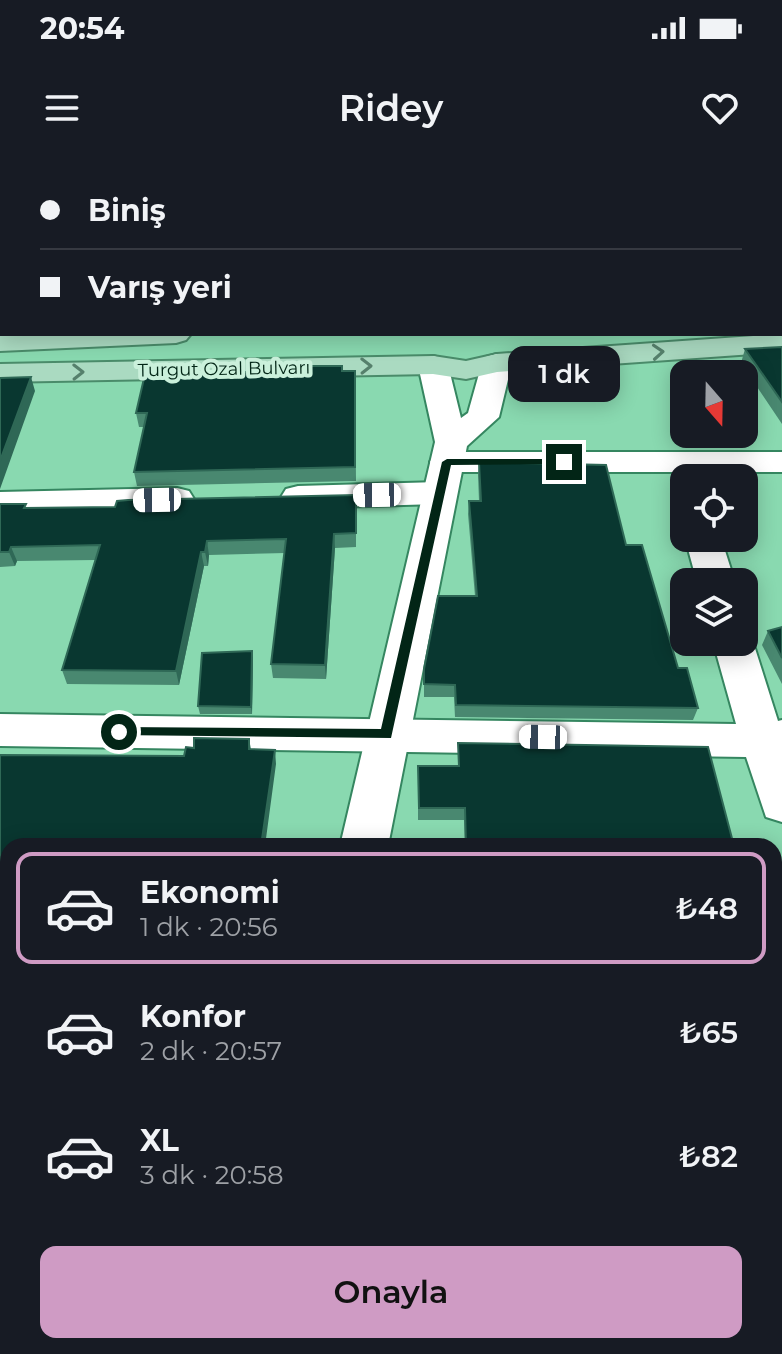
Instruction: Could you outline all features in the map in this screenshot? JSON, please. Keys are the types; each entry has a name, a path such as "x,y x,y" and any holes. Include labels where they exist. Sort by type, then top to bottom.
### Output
{"main road":[{"name":"Turgut Ozal Bulvarı","path":"0,342 132,336"},
{"path":"411,336 409,344 413,352 433,365"},
{"name":"Turgut Ozal Bulvarı","path":"0,373 433,365 466,370 502,349 782,343"}],"street":[{"path":"446,466 483,417 502,349"},
{"path":"366,838 446,466 433,365"},
{"path":"758,464 782,462"},
{"path":"267,497 446,466 670,470"},
{"path":"0,503 204,499"},
{"path":"739,656 772,739 782,804"},
{"path":"0,730 772,739"}],"building":[{"path":"782,347 782,402 758,368 758,360 753,360 745,349"},
{"path":"305,366 342,366 342,371 355,371 355,467 134,472 147,413 136,413 145,374 305,371"},
{"path":"31,377 0,461 0,378"},
{"path":"479,462 606,465 626,545 642,545 670,641 670,656 674,656 678,668 687,668 698,708 456,705 455,685 424,684 438,596 477,596 469,501 481,501"},
{"path":"356,495 356,533 334,534 325,665 271,664 286,539 207,541 205,552 201,552 176,671 62,670 100,545 11,547 9,552 0,552 0,504 26,504 24,508 115,507 117,501 128,500"},
{"path":"782,627 782,658 768,631"},
{"path":"252,651 251,707 198,706 202,653"},
{"path":"194,738 249,739 249,749 275,750 262,838 0,838 0,755 184,756 186,747 194,748"},
{"path":"458,743 708,747 732,838 466,838 465,808 419,808 418,766 459,766"}],"route":[{"path":"119,732 386,734 447,462 564,462"}]}
